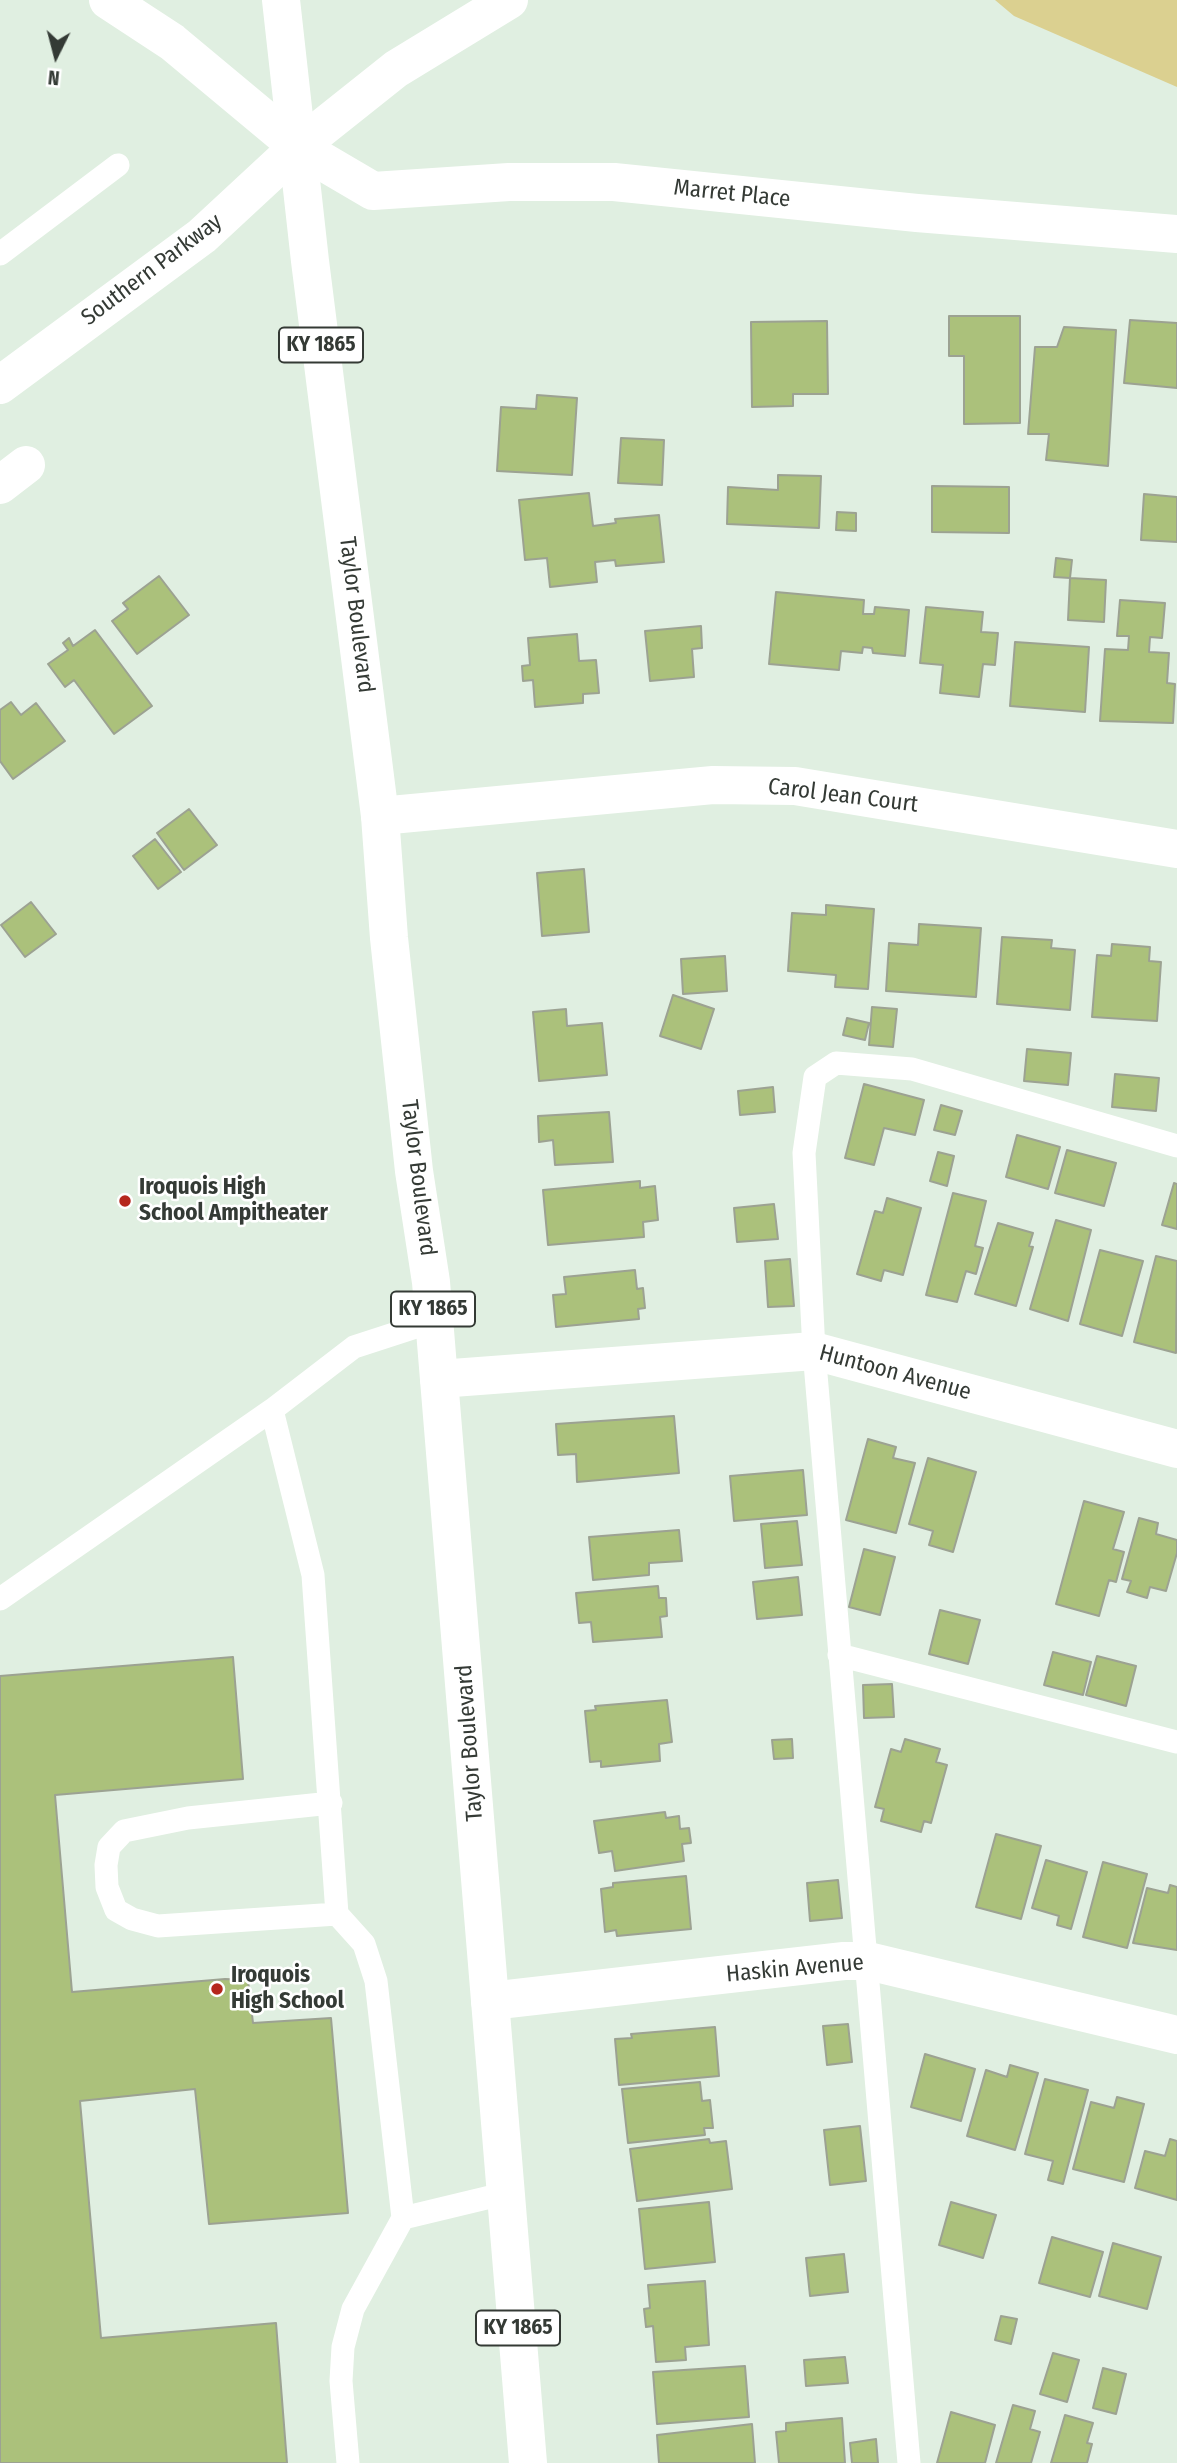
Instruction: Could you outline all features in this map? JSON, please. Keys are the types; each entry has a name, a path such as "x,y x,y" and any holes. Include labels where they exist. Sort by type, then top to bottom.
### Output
{"street":[{"name":"Marret Place","path":"108,0 172,42 298,148 373,191 509,182 614,182 917,213 1177,234"},
{"name":"KY 1865","path":"281,0 298,148"},
{"name":"Southern Parkway","path":"0,384 202,236 298,148 396,69 509,0"},
{"name":"Taylor Boulevard","path":"298,148 380,816 389,938 414,1171 435,1321 528,2463"},
{"name":"Carol Jean Court","path":"380,816 713,785 795,786 1177,849"},
{"name":"Huntoon Avenue","path":"439,1379 814,1350 1177,1449"},
{"name":"Haskin Avenue","path":"490,2001 844,1961 868,1961 1177,2035"}],"lane":[{"path":"0,254 118,165"},
{"path":"909,2463 814,1350 804,1153 815,1077 836,1063 912,1069 1177,1146"},
{"path":"0,1599 272,1410 354,1347 435,1321"},
{"path":"272,1410 313,1575 337,1914 364,1944 376,1981 403,2218 353,2309 343,2347 341,2381 348,2463"},
{"path":"839,1655 1177,1742"},
{"path":"331,1803 188,1818 124,1831 109,1847 107,1887 116,1910 132,1919 158,1926 337,1914"},
{"path":"403,2218 507,2193"}],"shaded area":[{"path":"995,0 1177,0 1177,87 1014,16"}],"building":[{"path":"949,316 1020,316 1020,423 964,424 964,356 949,356"},
{"path":"1130,320 1177,323 1177,388 1124,383"},
{"path":"827,321 828,394 793,394 793,406 752,407 751,322"},
{"path":"1064,327 1116,330 1108,466 1046,460 1049,434 1028,434 1035,347 1057,347"},
{"path":"537,395 577,398 572,475 497,471 501,407 536,409"},
{"path":"621,438 664,440 662,485 618,483"},
{"path":"778,475 821,476 819,528 727,524 728,487 778,490"},
{"path":"932,486 1009,487 1009,533 932,532"},
{"path":"589,493 593,526 616,523 615,519 659,515 664,562 616,566 615,560 595,562 597,582 550,587 547,558 525,560 519,500"},
{"path":"1144,494 1177,497 1177,542 1141,540"},
{"path":"837,512 856,513 856,531 836,530"},
{"path":"1056,558 1072,560 1070,578 1054,577"},
{"path":"159,576 189,615 137,654 112,621 128,609 123,603"},
{"path":"1070,578 1106,580 1104,622 1068,620"},
{"path":"776,592 864,600 863,614 874,614 875,607 909,610 905,656 873,653 872,648 863,647 862,653 841,651 839,670 769,664"},
{"path":"1120,600 1165,603 1162,638 1150,637 1149,652 1169,653 1167,683 1175,684 1173,723 1100,721 1105,649 1128,650 1129,636 1117,636"},
{"path":"926,607 983,612 981,632 998,633 995,665 983,664 979,697 940,693 943,665 920,663"},
{"path":"701,626 702,648 692,649 694,677 650,681 645,631"},
{"path":"95,630 152,706 114,734 74,680 65,687 48,664 68,650 63,643 69,638 73,646"},
{"path":"577,634 579,661 596,660 599,693 583,694 583,703 535,707 533,680 523,681 522,666 530,665 528,638"},
{"path":"1015,642 1089,647 1085,712 1010,706"},
{"path":"11,702 21,715 36,703 65,741 13,779 0,761 0,710"},
{"path":"189,809 217,845 184,870 157,833"},
{"path":"155,839 181,872 158,889 133,856"},
{"path":"584,869 589,932 542,936 537,873"},
{"path":"31,902 56,934 25,957 1,925"},
{"path":"826,905 874,909 868,989 835,987 836,975 788,971 792,913 826,915"},
{"path":"919,924 981,928 976,997 886,991 889,943 918,945"},
{"path":"1002,937 1052,940 1051,948 1075,950 1070,1010 997,1004"},
{"path":"1112,944 1150,947 1149,961 1161,962 1157,1021 1092,1017 1097,955 1111,956"},
{"path":"725,956 727,991 683,994 681,959"},
{"path":"673,995 714,1009 701,1049 660,1036"},
{"path":"872,1007 897,1009 893,1047 869,1045"},
{"path":"566,1009 567,1026 602,1023 607,1075 539,1081 533,1012"},
{"path":"847,1018 869,1023 865,1040 843,1035"},
{"path":"1027,1049 1071,1053 1068,1085 1024,1081"},
{"path":"1115,1074 1159,1078 1156,1111 1112,1107"},
{"path":"864,1084 924,1100 915,1135 884,1128 874,1165 845,1158"},
{"path":"773,1087 775,1112 740,1115 738,1091"},
{"path":"941,1105 962,1111 955,1135 934,1130"},
{"path":"609,1112 613,1162 555,1165 553,1140 539,1142 538,1116"},
{"path":"1017,1135 1060,1147 1048,1189 1006,1177"},
{"path":"1067,1150 1116,1163 1104,1206 1055,1193"},
{"path":"938,1152 954,1156 947,1186 930,1181"},
{"path":"640,1181 640,1188 655,1186 658,1220 643,1222 644,1237 548,1245 543,1190"},
{"path":"1174,1183 1177,1184 1177,1229 1162,1225"},
{"path":"953,1193 986,1201 975,1246 983,1248 976,1274 966,1271 957,1302 926,1295"},
{"path":"887,1198 921,1208 903,1275 884,1270 881,1281 857,1274 875,1211 883,1213"},
{"path":"774,1204 778,1239 737,1242 734,1208"},
{"path":"1056,1220 1091,1230 1068,1321 1030,1309"},
{"path":"998,1223 1033,1233 1029,1246 1033,1247 1016,1306 975,1294"},
{"path":"1100,1250 1143,1261 1122,1336 1080,1324"},
{"path":"1156,1256 1177,1261 1176,1353 1134,1342"},
{"path":"790,1259 794,1306 768,1307 765,1261"},
{"path":"635,1270 637,1289 643,1288 645,1308 638,1309 639,1319 556,1327 553,1295 566,1294 564,1277"},
{"path":"674,1416 679,1473 577,1482 576,1454 558,1455 556,1424"},
{"path":"868,1439 896,1447 893,1458 915,1463 896,1533 846,1520"},
{"path":"928,1458 976,1472 953,1552 929,1545 933,1531 909,1524"},
{"path":"803,1470 807,1515 734,1521 730,1476"},
{"path":"1084,1501 1124,1512 1113,1549 1124,1552 1116,1582 1109,1580 1099,1616 1056,1604"},
{"path":"1139,1518 1158,1523 1156,1534 1177,1540 1177,1553 1166,1591 1150,1587 1147,1598 1127,1592 1131,1581 1122,1579"},
{"path":"797,1521 802,1565 765,1568 761,1524"},
{"path":"679,1530 682,1561 649,1563 649,1575 593,1580 589,1537"},
{"path":"864,1549 895,1557 880,1615 849,1607"},
{"path":"798,1577 802,1615 757,1619 753,1582"},
{"path":"658,1586 659,1598 666,1598 667,1616 660,1617 662,1637 593,1642 591,1622 579,1623 576,1593"},
{"path":"940,1610 980,1620 968,1664 929,1654"},
{"path":"1053,1652 1091,1662 1083,1695 1044,1685"},
{"path":"1097,1656 1136,1666 1126,1706 1086,1695"},
{"name":"Iroquois High School","path":"233,1657 243,1779 55,1795 72,1992 225,1979 248,1980 253,2023 331,2018 348,2213 209,2224 195,2089 80,2101 101,2338 276,2323 287,2463 0,2463 0,1676"},
{"path":"892,1684 894,1717 864,1718 863,1685"},
{"path":"667,1700 672,1742 659,1744 660,1761 601,1767 601,1761 590,1762 585,1711 596,1710 595,1706"},
{"path":"792,1739 793,1758 774,1759 772,1740"},
{"path":"905,1739 940,1749 936,1762 947,1765 931,1823 924,1821 921,1832 881,1821 884,1809 875,1807 891,1749 901,1752"},
{"path":"665,1812 666,1818 679,1816 680,1829 689,1828 691,1843 682,1844 684,1861 615,1871 612,1851 599,1853 594,1821"},
{"path":"996,1834 1041,1846 1021,1919 976,1907"},
{"path":"1046,1860 1087,1872 1071,1929 1057,1925 1059,1916 1032,1908"},
{"path":"1103,1862 1147,1874 1127,1948 1083,1937"},
{"path":"686,1876 691,1929 617,1936 616,1930 605,1932 601,1889 613,1887 613,1883"},
{"path":"838,1880 842,1918 810,1921 807,1883"},
{"path":"1170,1885 1177,1887 1177,1950 1133,1943 1147,1888 1168,1893"},
{"path":"848,2024 852,2062 827,2065 823,2026"},
{"path":"715,2027 719,2076 619,2085 615,2039 632,2038 631,2034"},
{"path":"925,2054 975,2069 961,2121 911,2107"},
{"path":"1010,2065 1038,2073 1015,2150 967,2136 986,2070 1007,2077"},
{"path":"1045,2079 1088,2090 1063,2184 1048,2180 1053,2161 1025,2154"},
{"path":"700,2082 702,2101 710,2100 713,2128 704,2128 705,2135 628,2143 622,2089"},
{"path":"1117,2097 1144,2104 1124,2182 1073,2169 1091,2102 1114,2108"},
{"path":"860,2126 866,2181 830,2185 824,2130"},
{"path":"709,2139 710,2143 726,2141 732,2189 637,2201 630,2149"},
{"path":"1170,2139 1177,2141 1177,2200 1135,2188 1145,2151 1165,2156"},
{"path":"709,2202 715,2262 645,2269 639,2209"},
{"path":"951,2202 996,2215 983,2258 939,2245"},
{"path":"1052,2237 1103,2252 1090,2297 1039,2283"},
{"path":"1113,2243 1161,2257 1147,2309 1099,2296"},
{"path":"844,2254 848,2292 810,2296 806,2258"},
{"path":"705,2281 709,2345 685,2347 686,2360 656,2362 653,2326 646,2327 644,2309 650,2308 648,2285"},
{"path":"1001,2316 1017,2319 1011,2344 995,2340"},
{"path":"1053,2353 1079,2360 1067,2402 1040,2394"},
{"path":"845,2357 848,2383 806,2386 804,2360"},
{"path":"745,2366 749,2417 657,2424 653,2372"},
{"path":"1103,2368 1126,2374 1116,2414 1093,2408"},
{"path":"1013,2405 1035,2411 1030,2429 1040,2432 1031,2463 996,2463"},
{"path":"951,2412 995,2425 985,2463 937,2463"},
{"path":"1065,2415 1093,2423 1087,2443 1092,2444 1087,2463 1051,2463"},
{"path":"842,2418 845,2463 779,2463 776,2432 786,2431 786,2423"},
{"path":"752,2424 755,2463 659,2463 657,2435"},
{"path":"876,2439 878,2463 852,2463 850,2443"}],"place":[{"name":"Iroquois High School Ampitheater","path":"125,1201"},
{"name":"Iroquois High School","path":"217,1989"}]}
